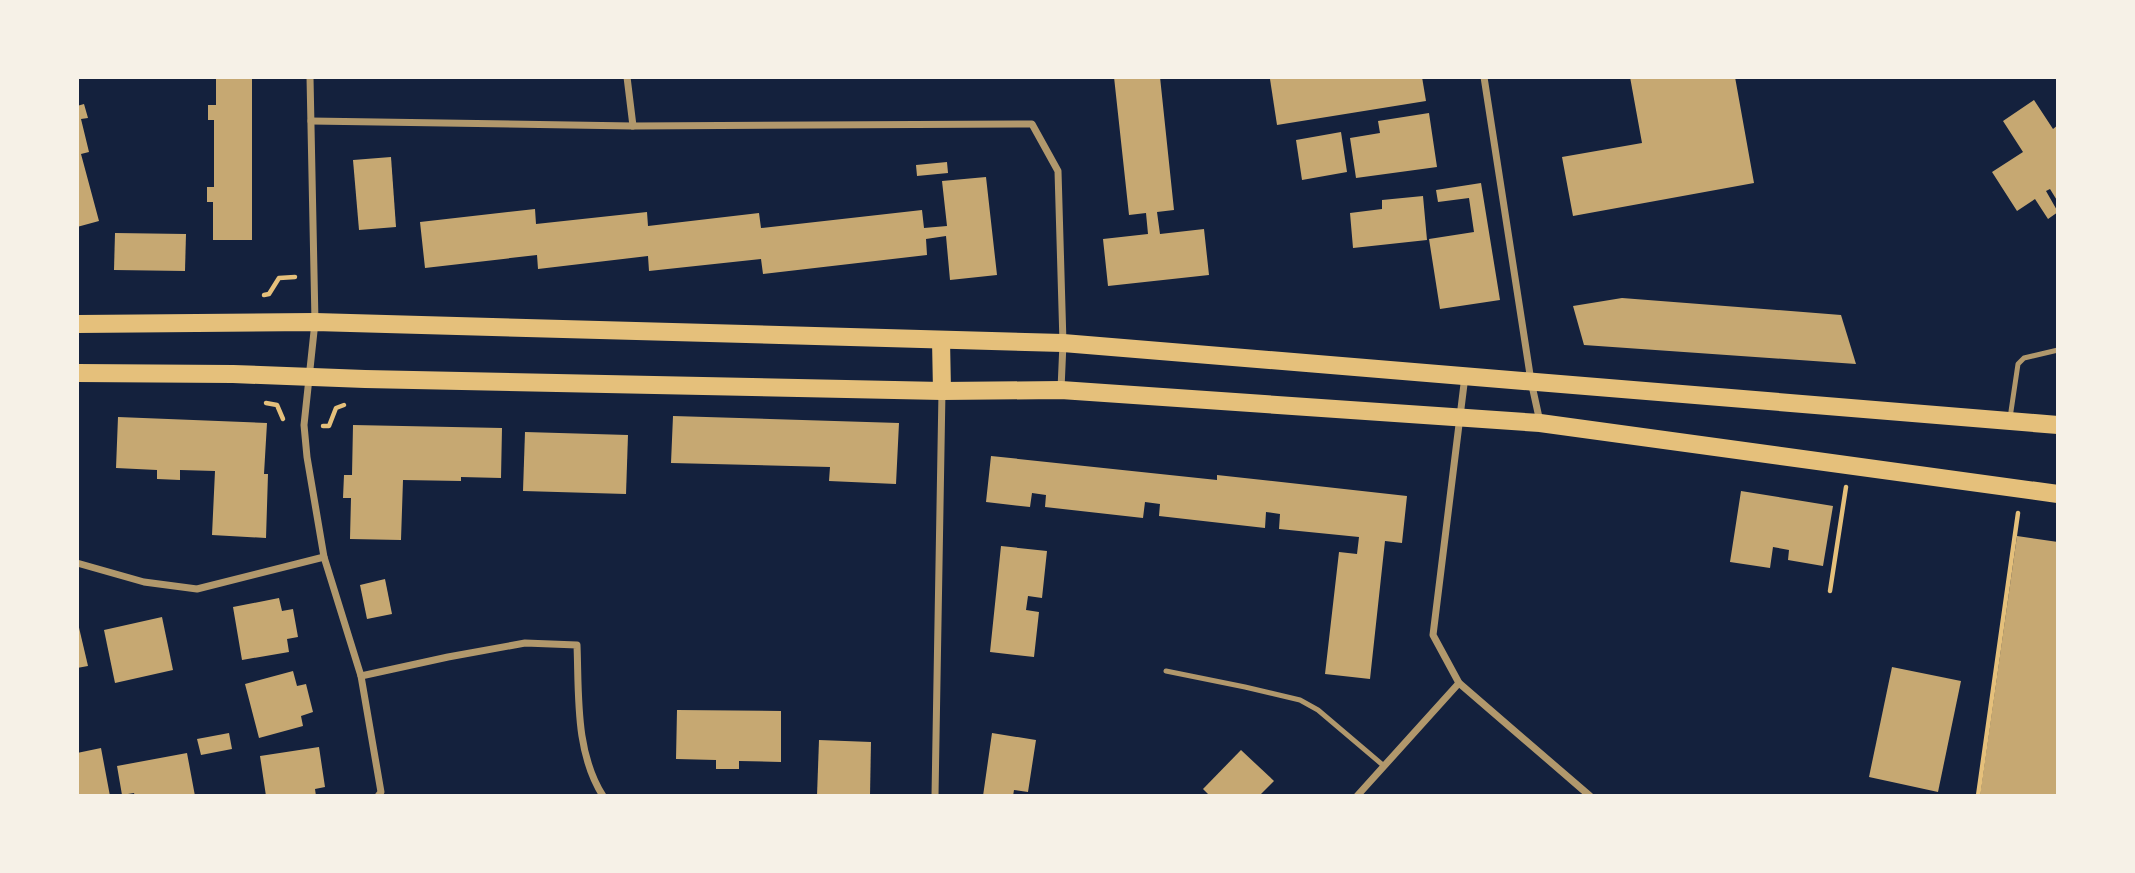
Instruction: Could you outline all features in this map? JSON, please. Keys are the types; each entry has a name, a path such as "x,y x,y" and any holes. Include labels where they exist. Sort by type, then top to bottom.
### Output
{"main road":[{"path":"77,324 315,323 1063,343 2058,425"},
{"path":"941,340 942,391"},
{"path":"77,373 942,391 1060,390 1540,424 2058,494"}],"street":[{"path":"310,77 315,323 304,425 307,457 324,557 360,676 381,792 378,796"},
{"path":"627,77 632,126"},
{"path":"1484,77 1540,424"},
{"path":"311,121 632,126 1032,124 1058,171 1063,343 1060,390"},
{"path":"1465,376 1433,635 1459,683 1590,796"},
{"path":"935,796 942,391"},
{"path":"77,563 144,582 197,589 324,557"},
{"path":"360,676 525,643 577,645 580,730 593,780 603,796"},
{"path":"1357,796 1459,683"}],"lane":[{"path":"2010,421 2018,364 2024,358 2058,350"},
{"path":"1166,670 1300,701 1318,710 1384,766"}],"path":[{"path":"264,402 277,405 285,424 304,425"},
{"path":"1830,591 1849,466"},
{"path":"1978,796 2022,489"}],"building":[{"path":"216,77 252,77 252,240 213,240 213,202 207,202 207,187 214,187 214,120 208,120 208,105 216,105"},
{"path":"1114,77 1160,77 1174,210 1157,212 1160,234 1204,229 1209,275 1108,286 1103,239 1148,234 1146,213 1129,215"},
{"path":"1422,77 1426,101 1277,125 1270,79"},
{"path":"1630,77 1735,77 1754,183 1573,216 1562,157 1642,143"},
{"path":"2034,100 2053,129 2058,125 2058,202 2050,189 2046,191 2058,212 2048,219 2035,199 2017,211 1992,172 2023,152 2003,121"},
{"path":"84,104 88,118 81,119 89,152 81,154 99,221 77,227 77,106"},
{"path":"1429,113 1437,167 1356,178 1350,138 1380,133 1378,121"},
{"path":"1341,132 1347,172 1302,180 1296,140"},
{"path":"391,157 396,227 359,230 353,160"},
{"path":"947,162 948,173 917,176 916,165"},
{"path":"986,177 997,275 950,280 946,236 926,239 927,255 763,274 761,259 649,271 648,256 538,269 537,255 425,268 420,222 535,209 536,224 647,212 648,226 759,213 761,228 922,210 924,228 947,226 942,181"},
{"path":"1481,183 1500,300 1440,309 1429,239 1474,232 1469,198 1438,202 1436,190"},
{"path":"1423,196 1427,240 1353,248 1350,213 1382,209 1382,200"},
{"path":"115,233 186,234 185,271 114,270"},
{"path":"1622,298 1841,315 1856,364 1584,345 1573,306"},
{"path":"673,416 899,423 896,484 829,481 830,467 671,463"},
{"path":"118,417 267,423 264,474 268,474 266,538 212,535 215,471 180,470 180,480 157,479 157,470 116,468"},
{"path":"353,425 502,428 501,478 461,477 461,481 403,480 401,540 350,539 351,498 343,498 344,475 352,475"},
{"path":"525,432 628,435 626,494 523,491"},
{"path":"991,456 1217,480 1217,475 1407,496 1402,543 1385,541 1370,679 1325,674 1339,552 1357,554 1359,537 1279,529 1280,514 1266,512 1265,528 1159,516 1160,504 1145,502 1143,518 1045,507 1046,495 1032,493 1030,507 986,502"},
{"path":"1741,491 1833,506 1823,566 1788,560 1789,550 1773,547 1770,568 1730,562"},
{"path":"2017,536 2058,542 2058,796 1980,796"},
{"path":"1001,546 1047,551 1042,598 1028,596 1026,610 1039,612 1034,657 990,652"},
{"path":"385,579 392,614 367,619 360,585"},
{"path":"279,598 282,611 293,609 298,637 287,639 289,652 242,660 233,607"},
{"path":"162,617 173,670 115,683 104,630"},
{"path":"77,619 88,666 77,668"},
{"path":"1892,667 1961,681 1938,792 1869,777"},
{"path":"293,671 297,686 306,684 313,712 301,716 303,726 259,738 245,684"},
{"path":"677,710 781,711 781,762 739,761 739,769 716,769 716,760 676,759"},
{"path":"229,733 232,749 201,755 197,739"},
{"path":"992,733 1036,740 1028,792 1014,790 1013,796 983,796"},
{"path":"819,740 871,742 870,796 817,796"},
{"path":"319,747 325,787 315,789 316,796 266,796 260,756"},
{"path":"101,748 110,796 77,796 77,753"},
{"path":"1241,750 1274,781 1259,796 1210,796 1203,789"},
{"path":"187,753 195,796 135,796 134,793 122,795 117,766"}]}
